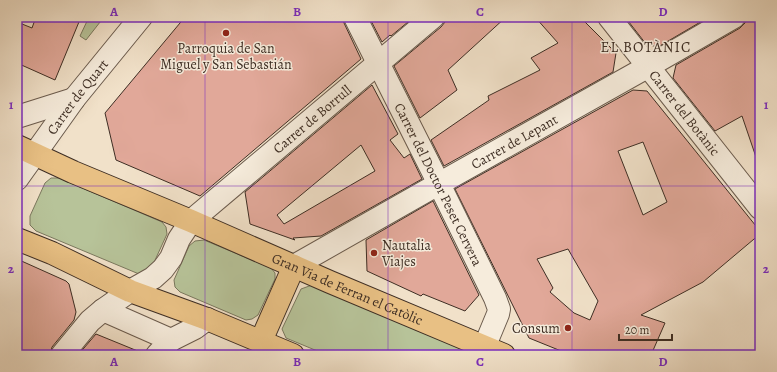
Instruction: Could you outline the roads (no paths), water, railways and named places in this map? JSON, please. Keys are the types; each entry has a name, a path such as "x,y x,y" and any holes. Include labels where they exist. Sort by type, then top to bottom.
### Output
{"main road":[{"name":"Gran Via de Ferran el Catòlic","path":"26,150 73,172 191,221 489,352"},
{"path":"17,239 52,253 130,291 208,319 293,355"},
{"path":"261,341 294,266"}],"street":[{"name":"Carrer de Quart","path":"17,179 26,150 74,99 141,17"},
{"name":"Carrer del Doctor Peset Cervera","path":"355,17 495,298 498,314 489,352"},
{"name":"Carrer de Borrull","path":"191,221 433,17"},
{"name":"Carrer del Botànic","path":"609,17 760,208"},
{"name":"Carrer de Lepant","path":"294,266 734,17"},
{"path":"17,117 74,99"},
{"path":"62,355 90,321 130,291 153,278 163,269 171,258 179,239 191,221"},
{"path":"103,310 164,348 208,319"}],"place":[{"name":"Parroquia de San Miguel y San Sebastián","path":"226,33"},
{"name":"Nautalia Viajes","path":"374,253"},
{"name":"Consum","path":"568,328"}],"district":[{"name":"EL BOTÀNIC","path":"646,47"}]}
